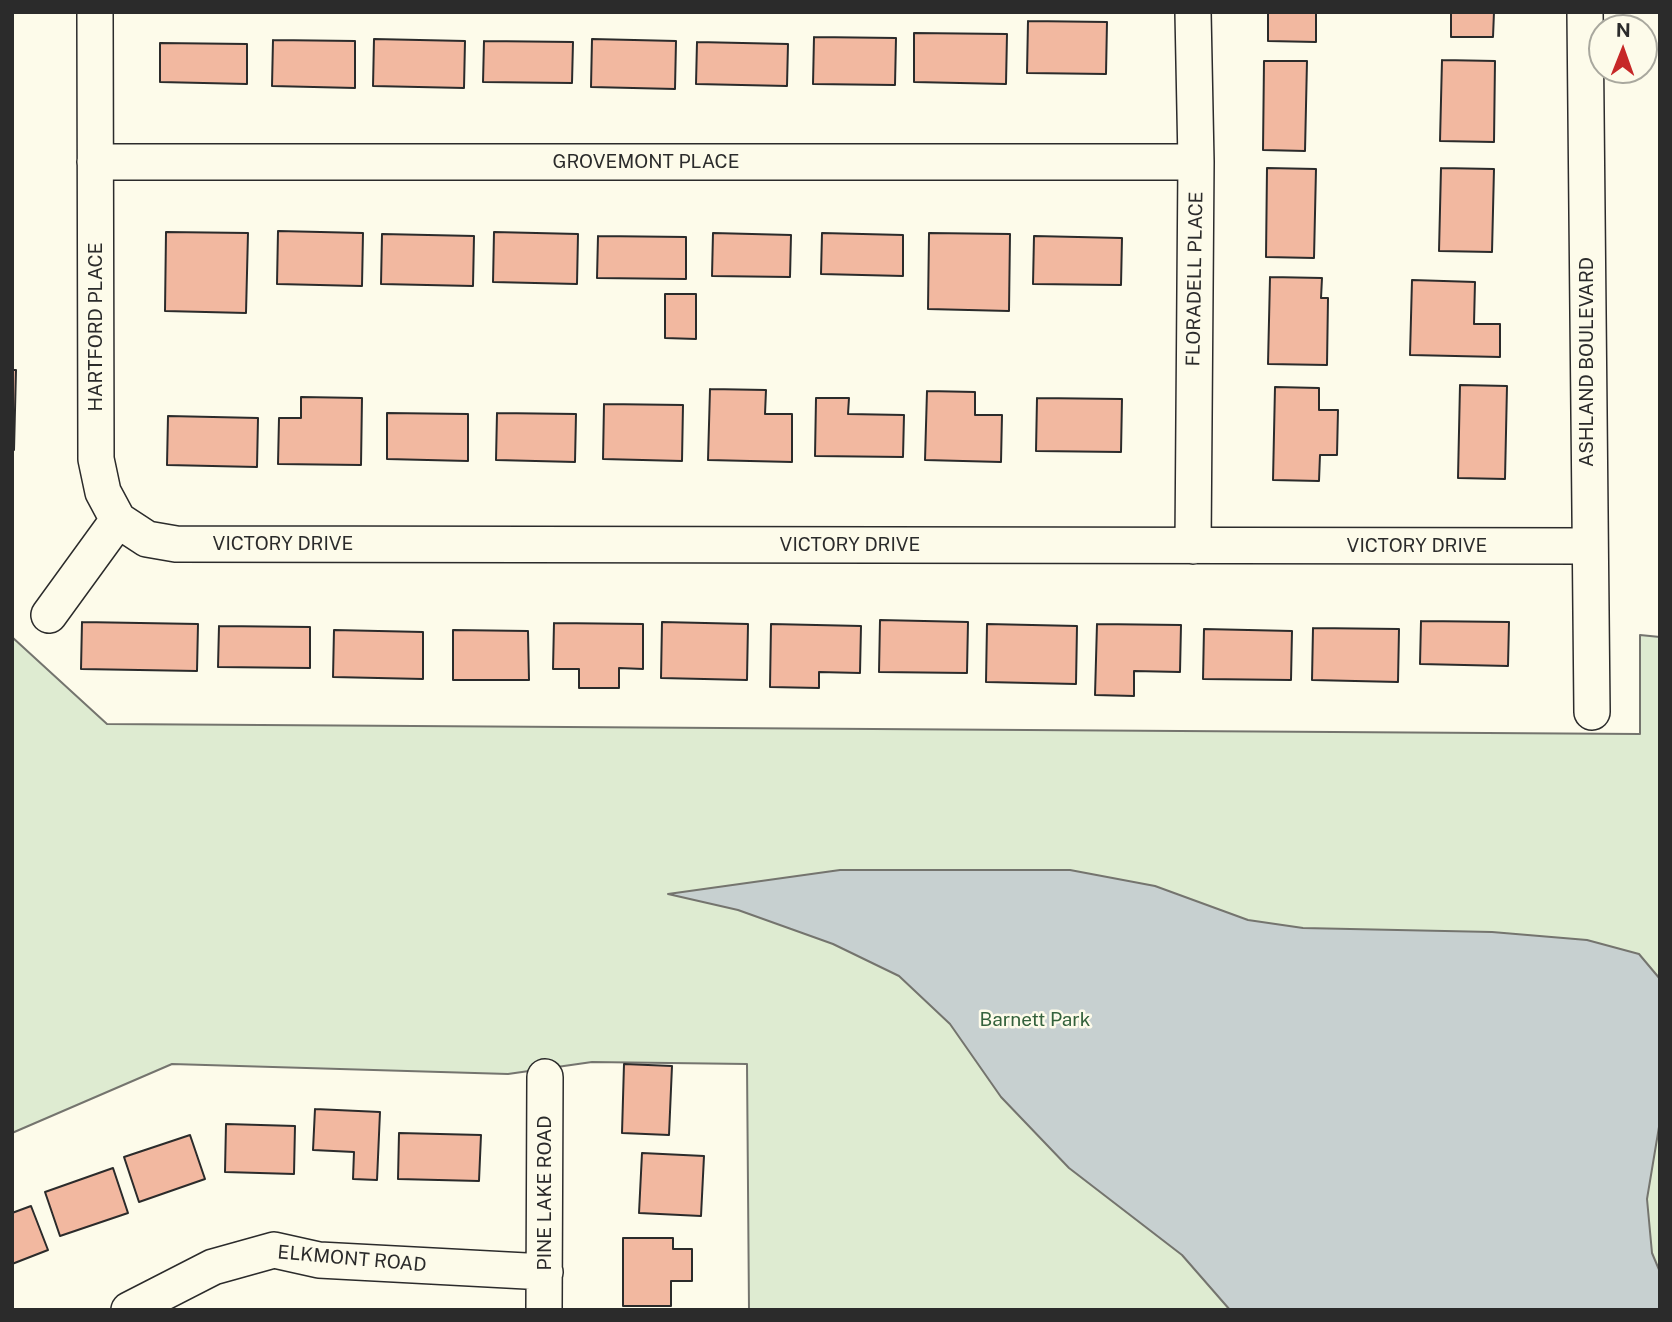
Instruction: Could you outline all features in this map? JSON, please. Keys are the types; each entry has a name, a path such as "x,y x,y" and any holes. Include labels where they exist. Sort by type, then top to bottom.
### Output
{"street":[{"name":"HARTFORD PLACE","path":"95,12 96,459 103,492 118,520"},
{"name":"FLORADELL PLACE","path":"1193,12 1196,162 1193,546"},
{"name":"ASHLAND BOULEVARD","path":"1585,12 1588,546 1592,712"},
{"name":"GROVEMONT PLACE","path":"95,162 1196,162"},
{"name":"VICTORY DRIVE","path":"118,520 147,539 176,544 1588,546"},
{"path":"50,615 118,520"},
{"name":"PINE LAKE ROAD","path":"544,1310 545,1077"},
{"name":"ELKMONT ROAD","path":"129,1310 213,1267 274,1250 319,1259 545,1272"}],"green space":[{"name":"Barnett Park","path":"1640,635 1660,637 1660,1310 749,1310 747,1064 592,1062 508,1074 172,1064 12,1133 12,637 107,724 1640,734"}],"shaded area":[{"path":"840,870 1070,870 1155,886 1248,920 1303,928 1492,932 1587,940 1639,954 1660,979 1660,1121 1647,1199 1652,1253 1660,1272 1660,1310 1230,1310 1182,1255 1069,1168 1001,1097 950,1024 899,976 833,944 738,910 668,894"}],"building":[{"path":"1268,12 1316,12 1316,42 1268,41"},
{"path":"1451,12 1494,12 1493,37 1451,37"},
{"path":"1028,21 1107,22 1106,74 1027,73"},
{"path":"914,33 1007,34 1006,84 914,82"},
{"path":"814,37 896,38 895,85 813,84"},
{"path":"374,39 465,41 464,88 373,86"},
{"path":"592,39 676,41 675,89 591,87"},
{"path":"273,40 355,41 355,88 272,86"},
{"path":"484,41 573,42 572,83 483,82"},
{"path":"697,42 788,44 787,86 696,84"},
{"path":"160,43 247,44 247,84 160,82"},
{"path":"1442,60 1495,61 1494,142 1440,141"},
{"path":"1264,61 1307,61 1305,151 1263,150"},
{"path":"1267,168 1316,169 1314,258 1266,257"},
{"path":"1441,168 1494,169 1492,252 1439,251"},
{"path":"278,231 363,233 362,286 277,284"},
{"path":"166,232 248,233 246,313 165,311"},
{"path":"494,232 578,234 577,284 493,282"},
{"path":"713,233 791,235 790,277 712,276"},
{"path":"822,233 903,235 903,276 821,274"},
{"path":"929,233 1010,234 1009,311 928,309"},
{"path":"382,234 474,236 473,286 381,284"},
{"path":"598,236 686,237 686,279 597,278"},
{"path":"1034,236 1122,238 1121,285 1033,284"},
{"path":"1270,277 1322,278 1321,298 1328,298 1327,365 1268,364"},
{"path":"1412,280 1475,282 1474,324 1500,324 1500,357 1410,355"},
{"path":"665,294 696,294 696,339 665,338"},
{"path":"12,370 16,370 14,450 12,450"},
{"path":"1460,385 1507,386 1505,479 1458,478"},
{"path":"1275,387 1319,388 1319,410 1338,410 1337,455 1320,455 1319,481 1273,480"},
{"path":"710,389 766,390 765,414 792,414 792,462 708,460"},
{"path":"927,391 975,392 975,415 1002,415 1001,462 925,460"},
{"path":"301,397 362,398 361,465 278,464 279,418 301,418"},
{"path":"816,398 849,398 848,414 904,415 903,457 815,456"},
{"path":"1037,398 1122,399 1121,452 1036,451"},
{"path":"604,404 683,405 682,461 603,459"},
{"path":"387,413 468,414 468,461 387,459"},
{"path":"497,413 576,414 575,462 496,460"},
{"path":"168,416 258,418 257,467 167,465"},
{"path":"880,620 968,622 967,673 879,672"},
{"path":"1421,621 1509,622 1508,666 1420,664"},
{"path":"82,622 198,624 197,671 81,669"},
{"path":"662,622 748,624 747,680 661,678"},
{"path":"554,623 643,624 643,669 619,668 619,688 579,688 579,669 553,669"},
{"path":"771,624 861,626 860,673 819,672 819,688 770,687"},
{"path":"987,624 1077,626 1076,684 986,682"},
{"path":"1097,624 1181,625 1180,672 1134,671 1134,696 1095,695"},
{"path":"219,626 310,627 310,668 218,667"},
{"path":"1313,628 1399,629 1398,682 1312,680"},
{"path":"1204,629 1292,631 1291,680 1203,679"},
{"path":"334,630 423,632 423,679 333,677"},
{"path":"453,630 528,631 529,680 453,680"},
{"path":"624,1064 672,1066 669,1135 622,1133"},
{"path":"315,1109 380,1112 377,1180 353,1179 354,1152 313,1150"},
{"path":"226,1124 295,1126 294,1174 225,1172"},
{"path":"399,1133 481,1135 479,1181 398,1179"},
{"path":"190,1135 205,1179 139,1202 124,1157"},
{"path":"642,1153 704,1156 701,1216 639,1213"},
{"path":"113,1168 128,1213 60,1236 45,1192"},
{"path":"31,1206 48,1250 12,1264 12,1213"},
{"path":"623,1238 673,1238 673,1249 692,1249 692,1281 671,1281 671,1306 623,1306"}]}
